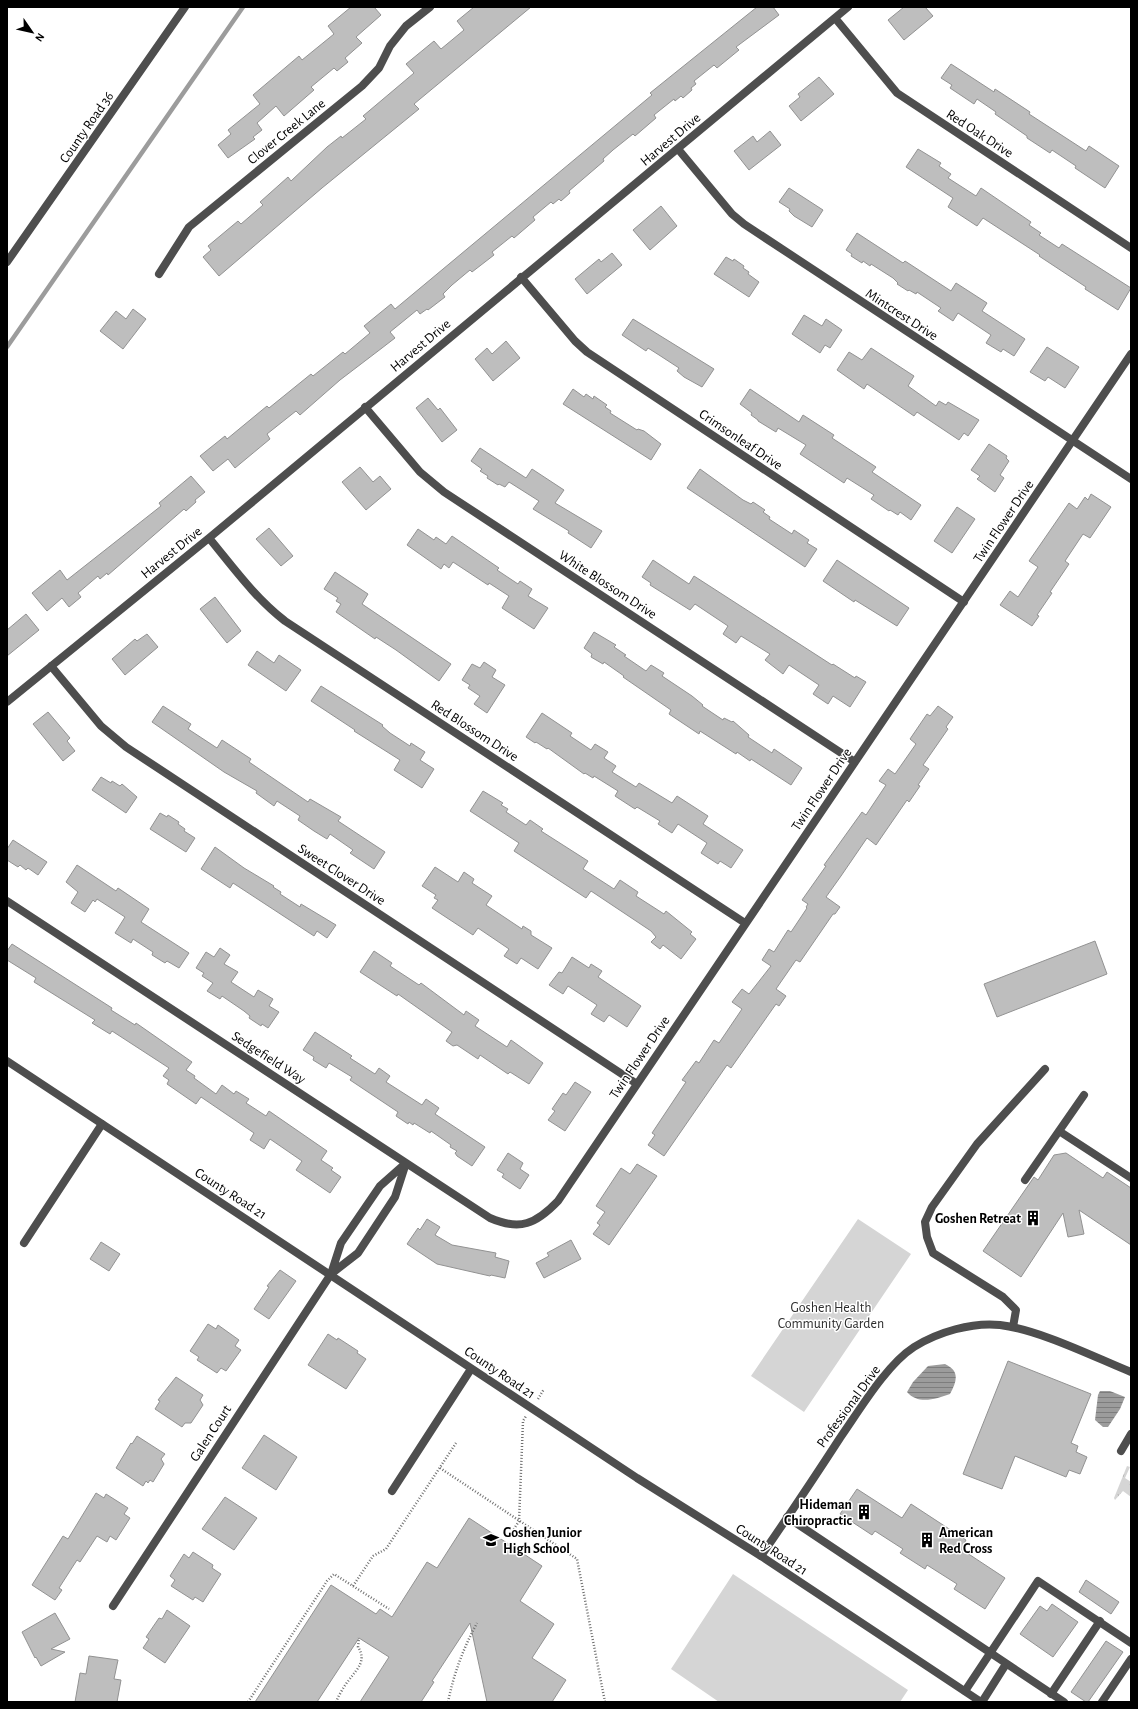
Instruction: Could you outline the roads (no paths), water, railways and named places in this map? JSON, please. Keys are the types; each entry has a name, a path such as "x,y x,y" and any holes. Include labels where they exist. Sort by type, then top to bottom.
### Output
{"street":[{"name":"County Road 36","path":"7,262 185,7"},
{"name":"Clover Creek Lane","path":"159,274 189,227 362,86 379,68 390,46 406,26 430,7"},
{"name":"Harvest Drive","path":"7,702 209,538 521,277 678,149 848,7"},
{"name":"Red Oak Drive","path":"835,18 897,93 1131,248"},
{"name":"Mintcrest Drive","path":"678,149 732,214 744,224 1131,479"},
{"name":"Crimsonleaf Drive","path":"521,277 575,341 587,352 964,602"},
{"name":"Twin Flower Drive","path":"520,1225 537,1220 558,1201 1131,354"},
{"name":"White Blossom Drive","path":"365,407 420,472 444,492 855,762"},
{"name":"Red Blossom Drive","path":"209,538 270,610 285,621 745,923"},
{"name":"Sweet Clover Drive","path":"51,666 101,726 126,747 637,1084"},
{"name":"Sedgefield Way","path":"7,901 490,1218 502,1224 520,1225"},
{"name":"County Road 21","path":"7,1061 331,1274 471,1369 761,1556 965,1691 977,1701"},
{"path":"1013,1327 1016,1310 1003,1297 933,1253 927,1237 925,1222 932,1207 973,1150 1045,1069"},
{"path":"1025,1180 1084,1095"},
{"path":"24,1243 102,1124"},
{"path":"1059,1131 1131,1178"},
{"path":"331,1274 358,1253 396,1197 406,1163"},
{"path":"331,1274 341,1243 380,1186 406,1163"},
{"name":"Galen Court","path":"113,1606 331,1274"},
{"name":"Professional Drive","path":"761,1556 869,1396 897,1362 913,1348 932,1337 952,1330 974,1326 999,1325 1013,1327 1054,1340 1131,1372"},
{"path":"392,1491 471,1369"},
{"path":"1121,1451 1131,1434"},
{"path":"787,1517 1064,1702"},
{"path":"965,1691 1038,1581 1131,1643"},
{"path":"1051,1694 1100,1621"},
{"path":"1102,1702 1131,1659"},
{"path":"977,1701 1006,1664"}],"waterway":[{"path":"7,347 243,7"}],"place":[{"name":"Goshen Retreat","path":"1033,1218"},
{"name":"Hideman Chiropractic","path":"864,1512"},
{"name":"Goshen Junior High School","path":"491,1540"},
{"name":"American Red Cross","path":"927,1540"}],"park label":[{"name":"Goshen Health Community Garden","path":"831,1316"}]}
